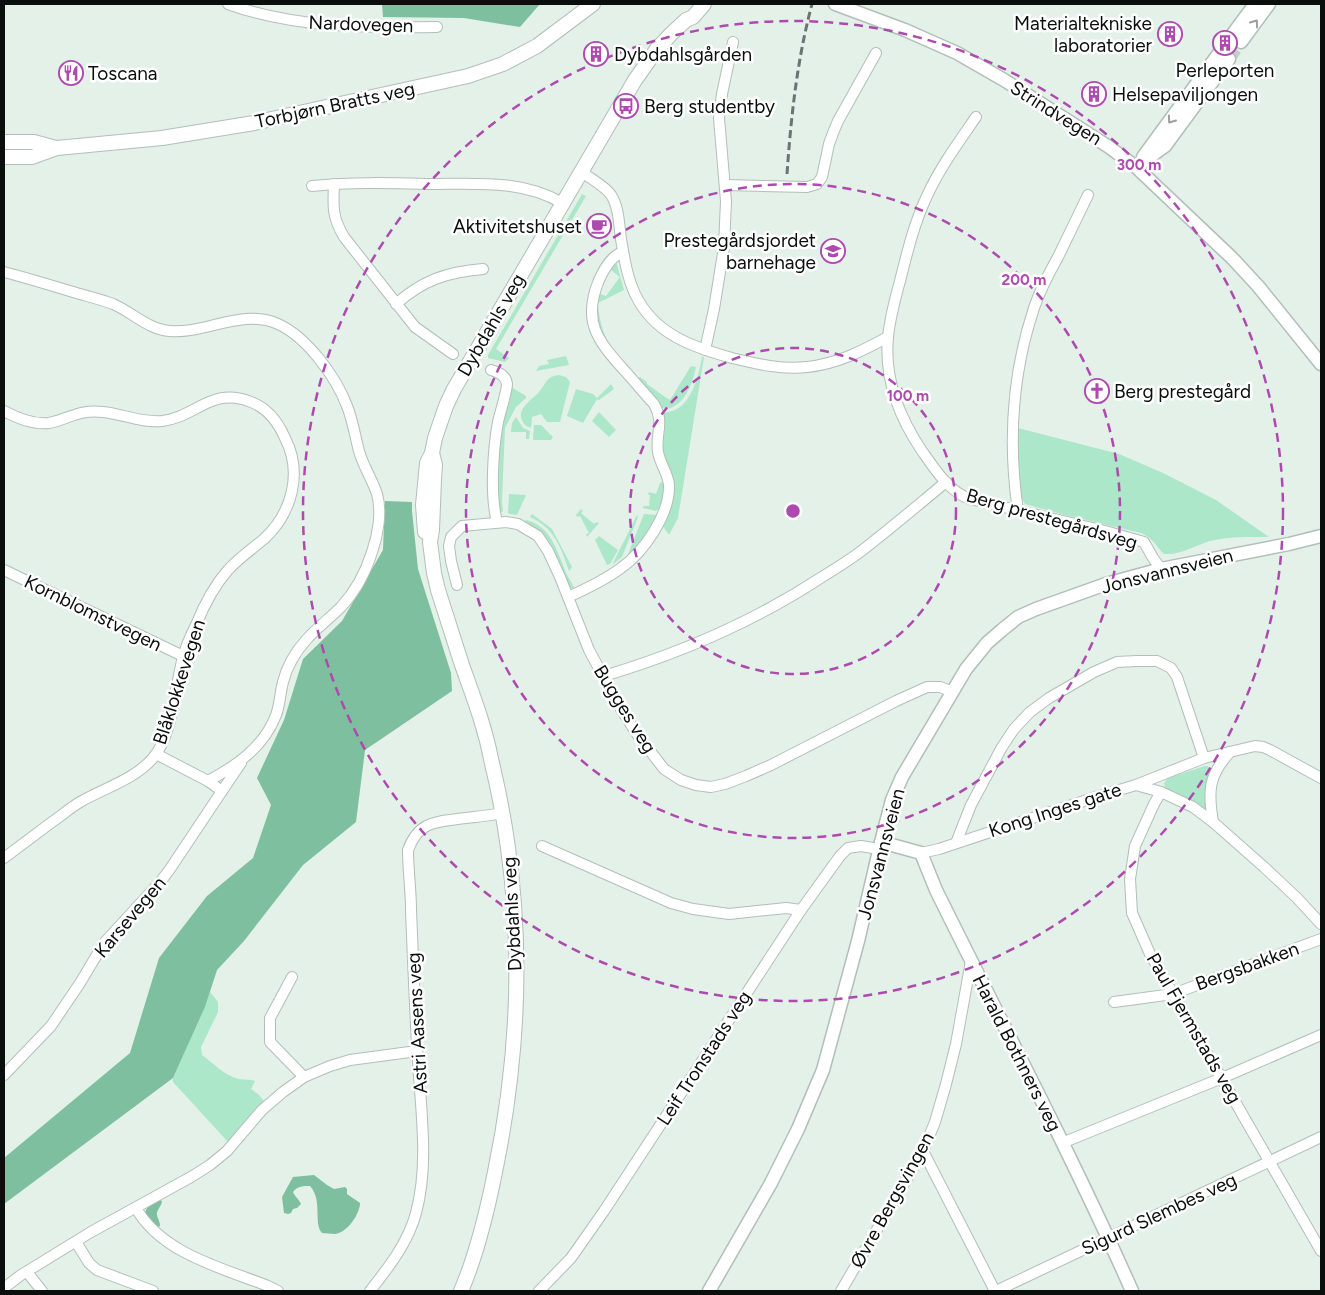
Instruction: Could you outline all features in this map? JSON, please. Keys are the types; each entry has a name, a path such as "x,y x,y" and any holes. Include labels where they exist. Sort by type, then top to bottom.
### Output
{"main road":[{"name":"Torbjørn Bratts veg","path":"4,157 32,157 57,148 162,138 254,123 468,76 504,64 538,46 594,4"},
{"name":"Dybdahls veg","path":"686,20 687,11 691,4"},
{"name":"Dybdahls veg","path":"460,1291 476,1246 494,1179 507,1102 513,1053 516,994 515,935 508,849 491,757 478,709 434,573 430,542 435,465 432,452 446,406 454,389 646,64 671,34 686,20 693,17 704,4"},
{"name":"Torbjørn Bratts veg","path":"4,142 34,142 57,148"}],"street":[{"name":"Nardovegen","path":"228,4 246,10 301,22 384,27 437,26"},
{"name":"Strindvegen","path":"835,4 905,30 957,53 1004,80 1109,147 1136,167 1232,258 1258,286 1321,364"},
{"path":"1256,4 1236,39 1269,4"},
{"path":"705,350 724,246 726,201 719,118 733,42"},
{"path":"725,184 807,187 817,184 824,172 829,144 835,127 876,53"},
{"path":"1224,55 1165,146 1136,167 1156,140 1224,55"},
{"name":"Berg prestegårdsveg","path":"976,117 948,158 926,197 912,236 895,300 888,337 888,354 894,395 899,410 918,445 946,482 966,498 1144,542 1161,569"},
{"path":"581,172 612,197 616,209 623,252 635,294 652,320 678,338 705,350 749,362 787,368 808,367 838,361 888,337"},
{"path":"312,186 392,183 499,185 534,191 555,199 562,204"},
{"name":"Dybdahls veg","path":"334,184 333,210 335,220 344,236 415,327 453,354"},
{"path":"1018,511 1014,483 1013,407 1026,333 1044,283 1088,195"},
{"path":"568,598 622,568 641,549 662,516 669,489 669,482 657,444 660,423 658,411 608,352 595,332 592,311 596,288 612,259 616,254 623,252"},
{"name":"Dybdahls veg","path":"396,304 416,288 434,279 451,273 483,269"},
{"path":"4,272 114,304 151,325 164,330 190,330 244,319 262,320 277,324 290,331 309,348 329,372 342,394 351,418 363,464 378,499 379,515 373,551 364,572 347,600 308,637 294,655 285,674 279,705 271,726 255,748 243,760 208,781"},
{"path":"491,370 500,372 507,383 494,453 494,511 497,522"},
{"name":"Blåklokkevegen","path":"4,411 16,417 43,423 56,421 83,412 103,412 145,421 162,421 219,398 241,398 259,405 276,422 286,440 295,473 292,492 280,521 230,568 205,605 184,656 171,716 165,736 156,754 143,768 80,802 4,858"},
{"path":"604,676 640,666 671,654 735,627 779,603 860,552 946,482"},
{"name":"Bugges veg","path":"457,584 449,546 452,537 462,526 506,522 518,524 538,536 548,551 589,650 621,709 637,734 664,769 681,780 696,785 711,787 725,784 771,766 927,686 940,687 953,692"},
{"name":"Jonsvannsveien","path":"709,1291 771,1183 798,1129 823,1070 858,941 892,800 902,777 966,670 987,643 1018,617 1106,584 1161,569 1321,536"},
{"name":"Kornblomstvegen","path":"4,570 184,656"},
{"path":"956,842 971,805 1002,747 1014,729 1030,712 1049,698 1071,684 1117,662 1157,661 1171,668 1177,677 1204,758"},
{"path":"1136,785 1204,758 1255,746 1270,750 1321,778"},
{"path":"1212,822 1210,790 1214,775 1222,761 1231,752"},
{"path":"156,754 208,781 222,792"},
{"name":"Karsevegen","path":"4,1076 51,1026 104,943 161,881 243,760"},
{"name":"Kong Inges gate","path":"921,854 1136,785 1161,792 1193,807 1297,898 1321,924"},
{"name":"Paul Fjermstads veg","path":"1161,792 1135,846 1130,879 1132,913 1150,954 1321,1251"},
{"name":"Astri Aasens veg","path":"370,1291 391,1264 406,1238 415,1216 419,1199 423,1151 408,850 411,841 418,832 434,822 502,813"},
{"path":"542,846 671,903 693,909 729,914 786,908 801,910"},
{"path":"880,846 921,854"},
{"name":"Leif Tronstads veg","path":"538,1291 570,1258 604,1211 801,910 840,856 848,848 880,846"},
{"name":"Harald Bothners veg","path":"921,854 931,879 971,961 1109,1238 1132,1291"},
{"name":"Bergsbakken","path":"1114,1002 1173,994 1321,939"},
{"name":"Øvre Bergsvingen","path":"841,1291 923,1151 935,1122 956,1044 971,961"},
{"path":"292,977 270,1018 270,1042 304,1077"},
{"path":"1062,1142 1222,1078 1321,1035"},
{"path":"4,1288 15,1279 76,1242 191,1177 210,1164 227,1151 262,1110 304,1077 350,1060 417,1051"},
{"name":"Sigurd Slembes veg","path":"995,1291 1321,1136"},
{"path":"923,1151 995,1291"},
{"path":"136,1208 142,1219 152,1230 170,1244 191,1256 278,1291"},
{"path":"76,1242 89,1263 97,1270 153,1291"},
{"path":"27,1272 42,1291"}],"green space":[{"path":"382,4 540,4 520,27 464,18 383,17"},
{"path":"582,194 586,196 496,349 509,358 505,362 488,358 488,355"},
{"path":"616,261 624,290 598,303 600,321 606,338 603,339 597,316 598,293 606,296 620,277 611,269"},
{"path":"566,356 569,365 536,371 539,366 549,364 547,360"},
{"path":"702,357 704,357 678,518 669,535 662,525 667,513 661,443 664,432 662,413 675,410 686,401 697,380"},
{"path":"691,366 696,367 689,390 678,404 670,408 661,408 637,378 640,377 670,400"},
{"path":"559,375 566,377 570,382 560,422 547,422 541,414 532,417 531,428 526,426 521,416 523,408 549,379"},
{"path":"611,384 614,389 599,400 597,399 583,423 567,416 576,389 593,394 597,398"},
{"path":"511,387 526,396 526,398 516,407 505,428 503,511 500,513 497,481 498,449"},
{"path":"599,412 616,430 609,437 592,421"},
{"path":"516,417 523,428 530,431 529,439 526,439 526,432 511,432 512,423"},
{"path":"534,425 541,425 553,437 551,440 533,440"},
{"path":"1018,428 1119,454 1163,473 1216,500 1269,537 1217,539 1182,552 1164,554 1151,540 1141,533 1025,504 1018,478"},
{"path":"661,482 665,483 661,508 656,511 643,508 643,506 649,506 649,492 656,494"},
{"path":"509,494 526,495 517,515 508,513"},
{"path":"385,501 412,502 418,569 451,673 452,691 365,750 356,822 303,865 244,941 217,970 205,1007 173,1078 4,1204 4,1158 130,1053 159,958 207,896 253,858 271,805 257,778 284,720 303,659 342,621 383,550"},
{"path":"581,509 583,511 581,513 594,524 599,523 587,537 586,534 589,533 580,516 577,517 576,515"},
{"path":"532,514 552,529 572,567 569,571 556,539 538,521 530,517"},
{"path":"644,514 658,515 650,531 629,556 628,554"},
{"path":"637,515 638,517 622,557 612,565"},
{"path":"526,520 541,527 552,539 574,589 568,587 548,541 542,533 524,522"},
{"path":"599,536 618,550 610,564 607,565 595,540"},
{"path":"1208,766 1210,770 1206,809 1204,810 1182,795 1166,789 1164,783 1168,778"},
{"path":"210,992 218,1002 218,1012 201,1047 202,1055 229,1075 239,1079 255,1081 251,1089 264,1101 228,1142 173,1082 173,1078"},
{"path":"314,1175 334,1189 345,1187 347,1194 360,1203 358,1212 352,1222 340,1233 322,1233 319,1229 316,1198 310,1186 301,1187 293,1192 301,1204 293,1209 291,1213 284,1213 282,1197 293,1177"},
{"path":"160,1200 162,1203 157,1217 160,1226 156,1228 145,1214 148,1206"}],"tunnel":[{"path":"1220,52 1232,35"},
{"path":"1229,59 1241,42"}],"railway":[{"path":"787,174 795,89 802,46 812,4"}],"place":[{"name":"Materialtekniske laboratorier","path":"1170,34"},
{"name":"Perleporten","path":"1225,43"},
{"name":"Dybdahlsgården","path":"596,54"},
{"name":"Toscana","path":"71,73"},
{"name":"Helsepaviljongen","path":"1094,94"},
{"name":"Berg studentby","path":"626,106"},
{"name":"Aktivitetshuset","path":"599,226"},
{"name":"Prestegårdsjordet barnehage","path":"833,251"},
{"name":"Berg prestegård","path":"1097,391"}]}
